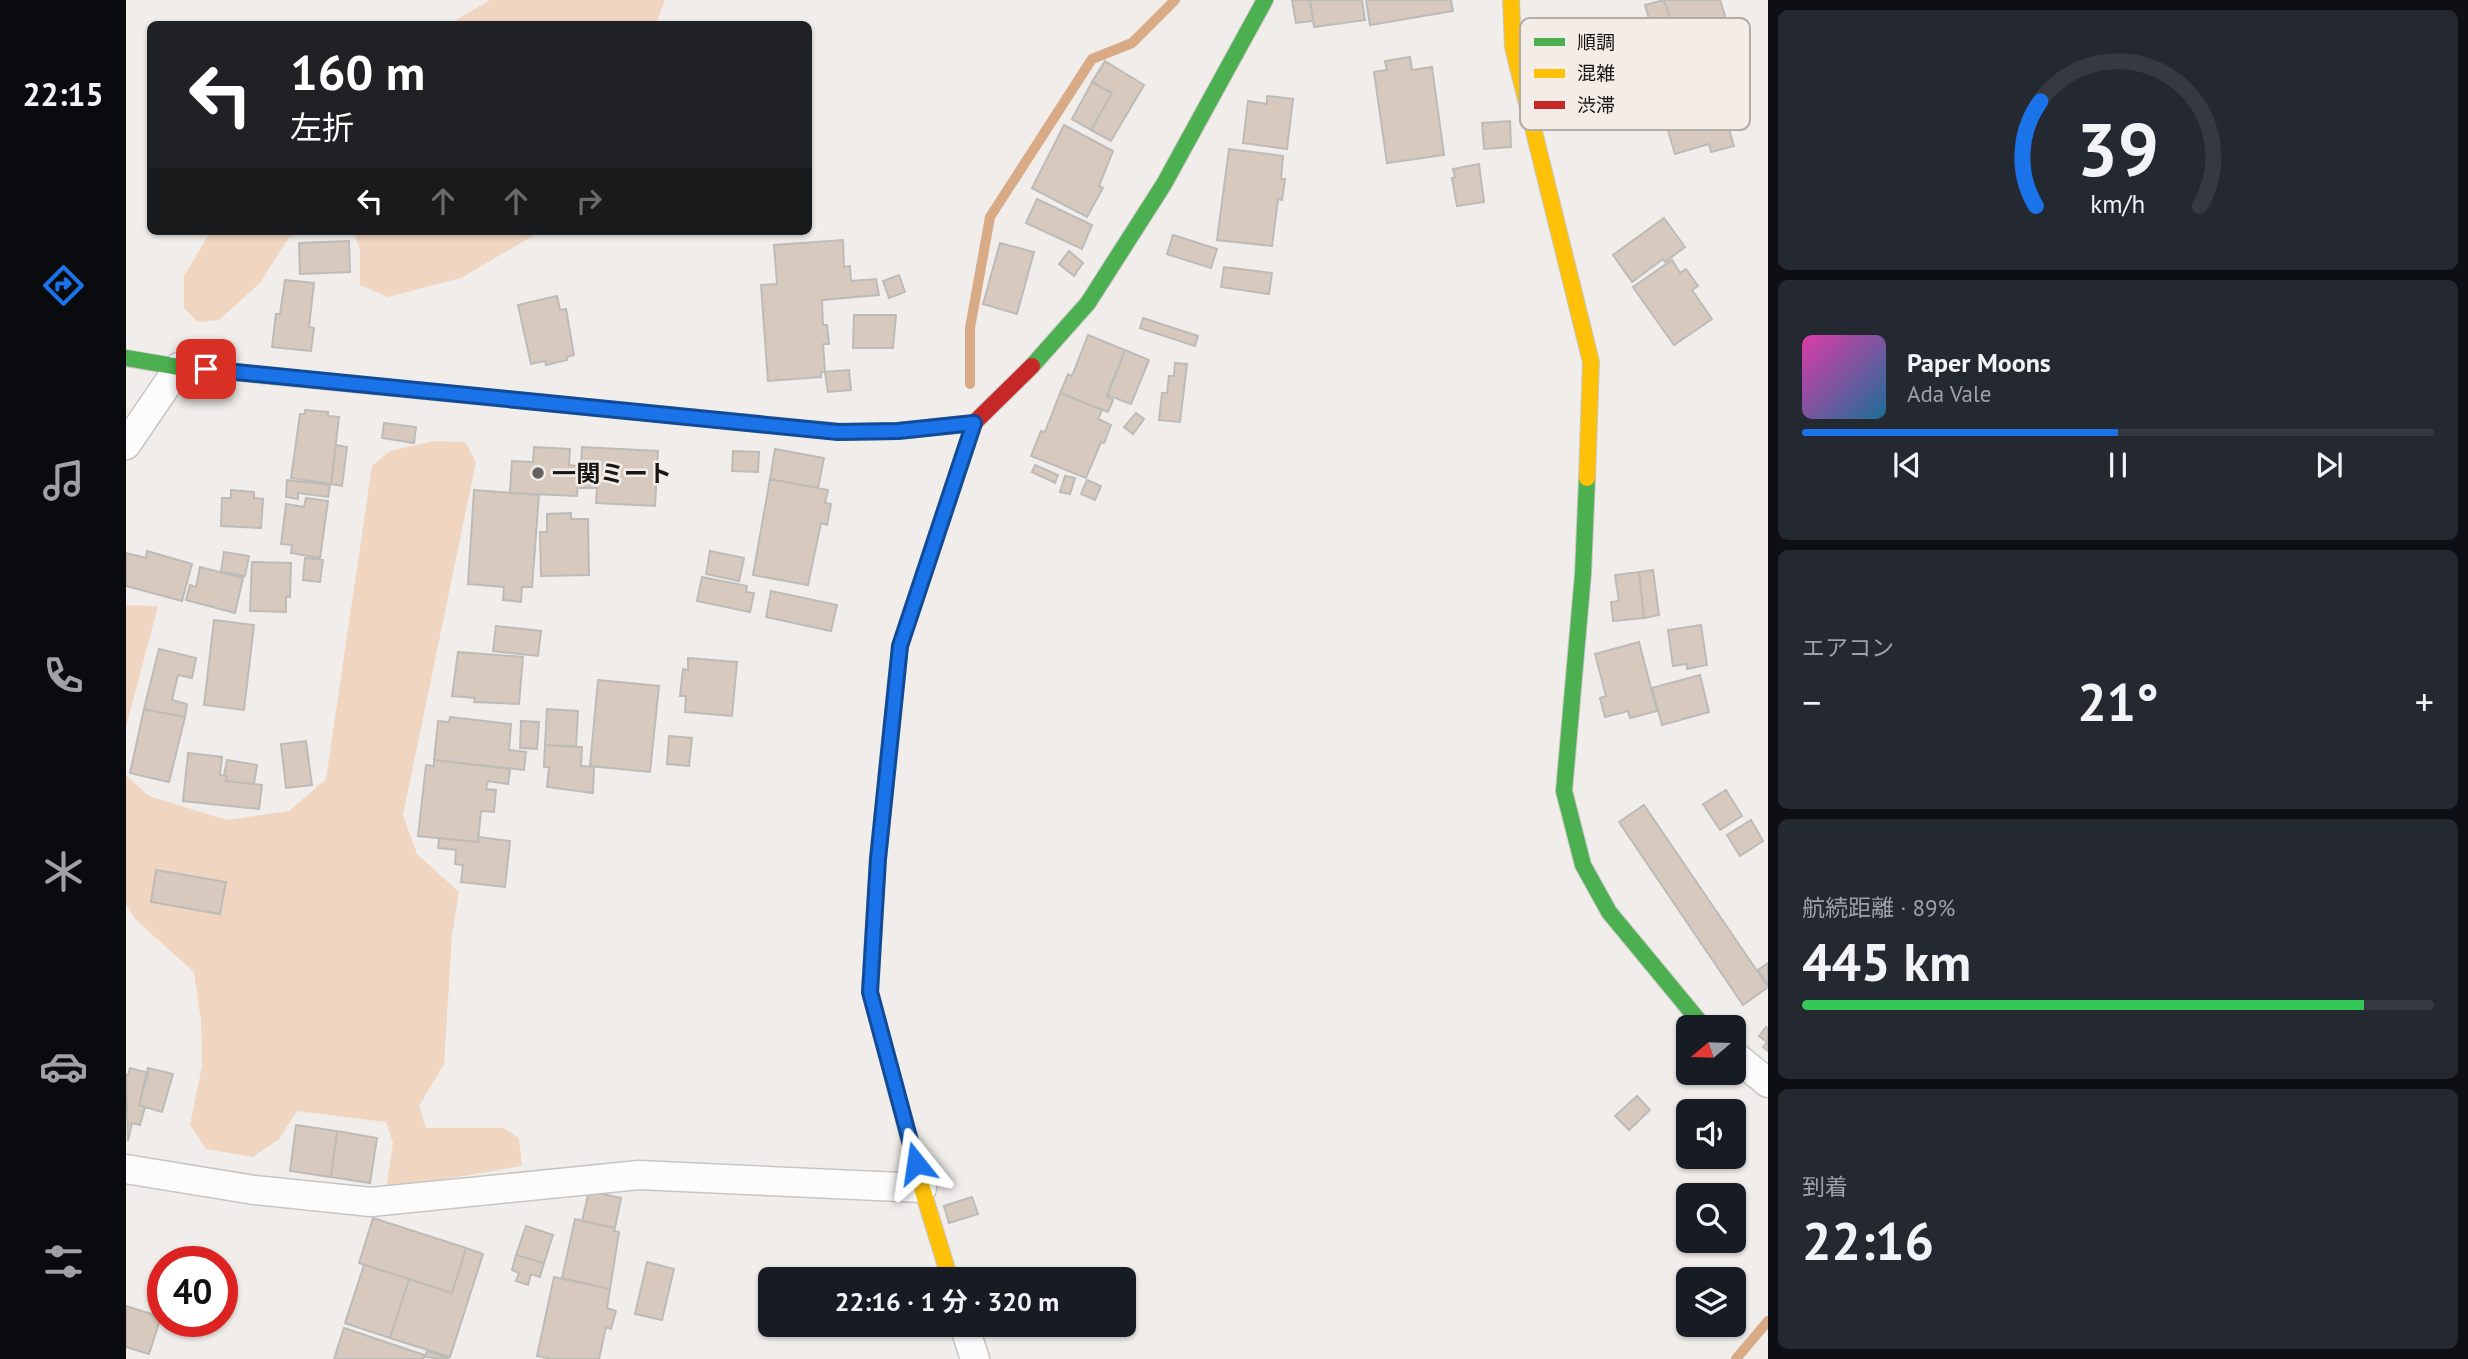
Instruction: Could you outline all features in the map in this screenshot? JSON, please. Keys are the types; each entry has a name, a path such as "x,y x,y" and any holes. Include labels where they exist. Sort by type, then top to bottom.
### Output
{"street":[{"path":"946,1267 922,1188 870,992 878,859 900,646 974,423 1029,369 1088,303 1164,184 1265,0"},
{"path":"1511,0 1513,47 1520,75"},
{"path":"1534,130 1591,362 1583,574 1564,791 1583,865 1609,912 1694,1015"},
{"path":"126,358 179,367 838,432 898,431 974,423"},
{"path":"126,445 179,367"},
{"path":"1746,1065 1768,1083"},
{"path":"126,1169 254,1190 371,1202 639,1175 922,1188"},
{"path":"968,1337 975,1359"}],"shaded area":[{"path":"490,0 665,0 657,21 454,21"},
{"path":"209,235 295,235 289,237 260,283 219,320 198,322 184,308 184,276"},
{"path":"355,235 534,235 461,278 388,297 360,285 360,249"},
{"path":"434,441 465,442 476,462 403,815 417,854 459,892 452,935 444,1064 419,1106 426,1128 503,1128 519,1138 522,1166 386,1189 393,1143 386,1122 297,1111 279,1139 253,1157 206,1149 190,1125 202,1066 201,1021 194,972 135,919 126,904 126,775 149,796 227,820 289,811 326,779 372,466 390,451"},
{"path":"126,605 158,606 126,727"}],"building":[{"path":"1292,0 1310,0 1313,21 1296,23"},
{"path":"1310,0 1362,0 1365,20 1314,27"},
{"path":"1366,0 1451,0 1453,11 1370,25"},
{"path":"1664,0 1670,18 1649,18 1645,5"},
{"path":"1664,0 1720,0 1726,18 1670,18"},
{"path":"1410,57 1412,70 1432,67 1444,155 1387,163 1374,72 1387,70 1385,61"},
{"path":"1105,61 1144,85 1111,141 1091,130 1112,93 1092,82"},
{"path":"1092,82 1112,93 1091,130 1072,119"},
{"path":"1267,96 1293,99 1287,149 1243,143 1248,101 1267,104"},
{"path":"1510,121 1511,147 1484,149 1482,123"},
{"path":"1064,125 1113,151 1099,186 1103,188 1087,217 1032,188"},
{"path":"1668,130 1729,130 1734,146 1711,152 1709,144 1675,154"},
{"path":"1229,149 1283,156 1281,179 1285,179 1282,200 1278,199 1272,246 1217,240"},
{"path":"1479,164 1484,202 1457,206 1453,169"},
{"path":"1037,199 1092,225 1082,249 1026,223"},
{"path":"1664,218 1685,247 1665,262 1663,259 1632,282 1613,255"},
{"path":"1173,235 1217,249 1211,268 1167,254"},
{"path":"843,240 844,267 850,266 851,281 876,279 879,295 822,300 823,325 827,325 829,344 823,344 825,372 821,372 821,377 768,381 761,285 777,284 774,245"},
{"path":"349,241 350,272 300,274 299,243"},
{"path":"1000,243 1034,252 1017,314 983,304"},
{"path":"1069,251 1083,263 1074,276 1059,264"},
{"path":"1672,260 1680,273 1686,269 1698,286 1692,290 1712,319 1674,345 1633,287"},
{"path":"1224,267 1272,273 1269,294 1221,287"},
{"path":"899,275 905,292 889,298 883,281"},
{"path":"285,280 314,283 309,327 314,328 311,351 272,347 276,314 280,314"},
{"path":"557,296 560,310 566,309 574,355 567,357 567,360 546,365 545,361 531,364 518,305"},
{"path":"854,315 896,315 893,348 853,348"},
{"path":"1143,318 1198,336 1195,346 1140,328"},
{"path":"1088,335 1125,350 1107,397 1113,400 1108,412 1060,393 1068,374 1072,376"},
{"path":"1125,350 1149,360 1131,404 1107,395"},
{"path":"1175,363 1187,364 1180,422 1159,420 1162,393 1167,393 1169,376 1174,376"},
{"path":"849,370 851,390 828,392 825,372"},
{"path":"1060,393 1102,410 1098,419 1111,425 1086,478 1031,456 1041,431 1045,432"},
{"path":"305,410 328,412 328,416 339,417 331,484 291,478 300,414 305,414"},
{"path":"1136,413 1144,419 1133,434 1124,427"},
{"path":"384,423 416,427 414,443 382,438"},
{"path":"336,445 347,447 342,486 331,484"},
{"path":"534,447 570,449 569,465 579,466 577,496 510,493 512,461 533,462"},
{"path":"582,447 658,451 655,506 596,503 597,488 580,488"},
{"path":"775,449 824,458 818,488 770,479"},
{"path":"733,451 759,452 758,472 732,471"},
{"path":"1035,465 1058,475 1055,483 1032,472"},
{"path":"1065,476 1075,478 1070,494 1060,492"},
{"path":"770,479 828,490 825,503 831,504 827,525 821,523 808,585 753,575"},
{"path":"287,480 330,485 328,497 298,493 298,499 286,497"},
{"path":"1087,480 1101,486 1095,500 1081,494"},
{"path":"231,490 254,492 254,498 263,499 261,528 221,526 222,498 231,498"},
{"path":"474,490 539,495 532,587 522,587 521,602 503,600 504,587 468,584"},
{"path":"306,498 328,501 320,558 291,553 292,545 281,544 286,504 304,507"},
{"path":"571,513 571,519 588,519 589,575 541,576 540,532 547,532 547,514"},
{"path":"147,551 192,564 182,601 126,586 126,553 146,558"},
{"path":"710,551 744,558 739,581 706,574"},
{"path":"224,552 249,556 245,576 221,572"},
{"path":"305,558 323,560 320,582 303,580"},
{"path":"252,562 291,563 290,597 286,597 286,612 250,611"},
{"path":"200,567 243,578 235,613 186,600 190,585 196,587"},
{"path":"1653,570 1659,615 1644,618 1639,572"},
{"path":"1639,572 1644,618 1613,621 1611,602 1619,601 1615,575"},
{"path":"702,577 747,586 746,592 754,593 750,612 697,601"},
{"path":"771,591 837,605 831,631 766,617"},
{"path":"214,620 254,625 244,710 204,705"},
{"path":"1701,625 1707,665 1687,669 1687,664 1673,666 1668,630"},
{"path":"496,626 541,631 538,656 493,651"},
{"path":"1639,642 1657,711 1630,718 1628,711 1605,717 1600,698 1606,696 1595,654"},
{"path":"159,649 196,658 192,678 178,675 172,700 187,704 185,717 144,709"},
{"path":"458,652 523,657 519,704 474,702 475,698 452,696"},
{"path":"688,658 737,662 732,716 685,712 686,696 680,696 683,669 688,670"},
{"path":"1700,675 1709,712 1662,725 1652,688"},
{"path":"598,680 659,686 650,772 590,766"},
{"path":"144,709 185,717 169,782 130,773"},
{"path":"547,709 578,711 576,747 545,745"},
{"path":"450,717 511,724 509,750 526,752 524,770 434,760 438,721 449,722"},
{"path":"521,721 539,722 537,749 520,748"},
{"path":"669,736 692,738 689,766 667,764"},
{"path":"306,741 312,785 286,788 281,744"},
{"path":"545,745 582,747 581,766 594,767 593,793 547,787 549,767 544,767"},
{"path":"188,753 222,757 220,775 227,776 226,781 262,785 259,809 183,801"},
{"path":"227,760 257,765 254,784 226,781 227,776 224,775"},
{"path":"434,760 510,769 508,784 488,781 486,789 496,790 494,812 481,811 478,842 418,836 426,765 434,766"},
{"path":"1726,790 1742,816 1720,830 1703,804"},
{"path":"1644,805 1768,987 1743,1005 1619,822"},
{"path":"1751,820 1763,841 1740,856 1727,835"},
{"path":"478,837 510,841 505,887 461,882 463,865 455,864 456,850 438,848 439,838 478,842"},
{"path":"156,870 226,882 220,914 151,902"},
{"path":"1768,963 1768,985 1758,970"},
{"path":"1766,1027 1768,1051 1763,1047 1767,1042 1759,1036"},
{"path":"130,1068 148,1073 139,1105 145,1107 140,1125 132,1123 128,1141 126,1075"},
{"path":"148,1068 173,1074 162,1112 139,1105"},
{"path":"1637,1096 1650,1110 1629,1130 1615,1116"},
{"path":"296,1125 337,1131 331,1177 290,1171"},
{"path":"337,1131 377,1138 370,1183 331,1177"},
{"path":"589,1191 621,1198 615,1228 582,1221"},
{"path":"972,1197 978,1214 949,1223 944,1206"},
{"path":"373,1218 466,1248 452,1293 359,1263"},
{"path":"575,1219 615,1228 614,1231 619,1232 610,1289 562,1278"},
{"path":"526,1226 553,1235 544,1263 516,1255"},
{"path":"466,1248 483,1254 450,1357 390,1338 409,1279 452,1293"},
{"path":"516,1255 544,1263 540,1277 531,1274 528,1285 516,1281 519,1273 512,1270"},
{"path":"647,1262 674,1269 662,1320 635,1314"},
{"path":"364,1265 409,1279 390,1338 345,1323"},
{"path":"554,1277 610,1289 607,1308 616,1311 611,1329 606,1327 599,1359 551,1359 537,1356"},
{"path":"126,1306 147,1313 147,1337 155,1337 149,1354 126,1347"},
{"path":"344,1328 424,1355 423,1359 334,1359"},
{"path":"427,1351 448,1358 425,1357"}],"waterway":[{"path":"970,384 970,328 990,217 1092,59 1132,43 1175,0"},
{"path":"1736,1359 1768,1321"}],"traffic: fast":[{"path":"1032,366 1088,303 1164,184 1265,0"},
{"path":"126,358 179,367 843,432"},
{"path":"874,924 900,646 974,423"},
{"path":"1587,478 1583,574 1564,791 1583,865 1609,912 1694,1015"}],"traffic: slow":[{"path":"1511,0 1513,47 1520,75"},
{"path":"1534,130 1591,362 1587,478"},
{"path":"874,924 870,992 922,1188 946,1267"}],"traffic: jam":[{"path":"843,432 898,431 974,423 1032,366"}],"place":[{"name":"一関ミート","path":"538,473"}],"route":[{"path":"206,369 838,432 898,431 974,423 900,646 878,859 870,992 916,1163"}]}
